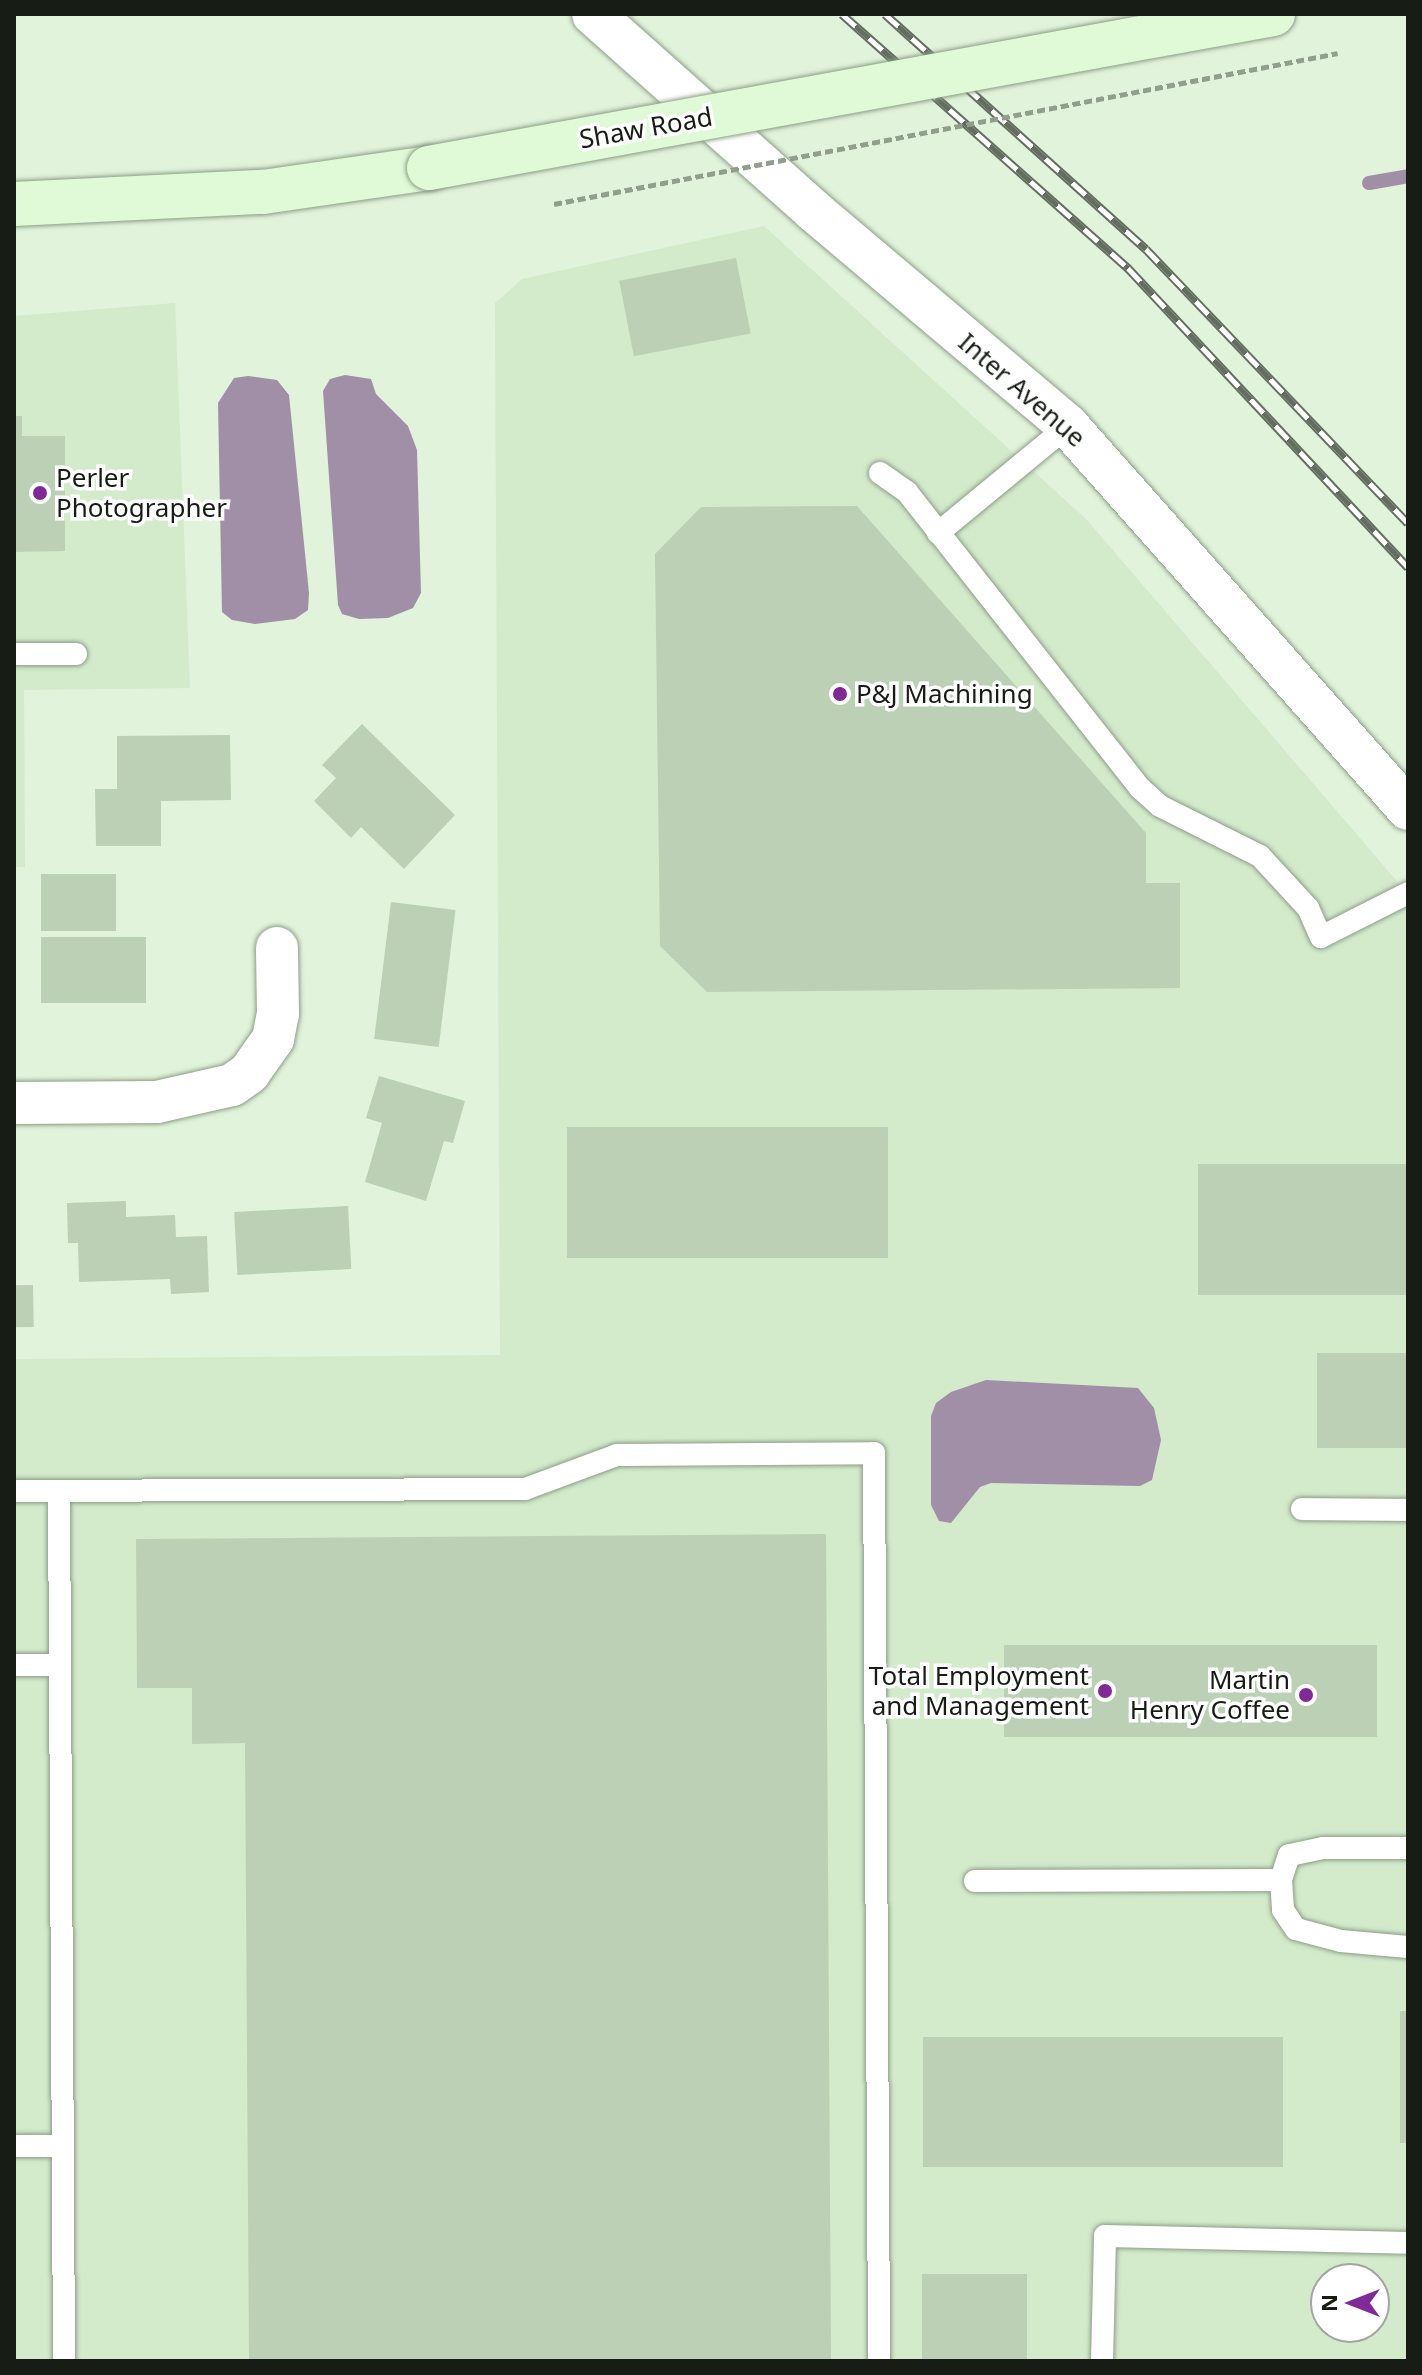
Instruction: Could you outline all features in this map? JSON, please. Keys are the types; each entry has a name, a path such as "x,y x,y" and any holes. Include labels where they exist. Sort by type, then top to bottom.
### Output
{"main road":[{"name":"Shaw Road","path":"14,204 263,192 429,168 1273,14"}],"street":[{"name":"Inter Avenue","path":"593,14 814,211 1068,426 1408,809"},
{"path":"14,1103 193,1098 232,1085 249,1073 273,1039 278,1014 277,948"}],"lane":[{"path":"938,533 1068,426"},
{"path":"880,473 896,480 1140,788 1160,806 1260,856 1308,908 1321,937 1408,893"},
{"path":"14,654 76,654"},
{"path":"14,1491 525,1489 617,1455 874,1453 879,2361"},
{"path":"59,1491 64,2361"},
{"path":"1302,1509 1408,1510"},
{"path":"14,1665 60,1665"},
{"path":"1408,1848 1323,1848 1289,1855 1281,1880 1283,1910 1296,1929 1341,1941 1408,1947"},
{"path":"975,1881 1281,1880"},
{"path":"14,2146 63,2146"},
{"path":"1102,2361 1105,2236 1408,2243"}],"path":[{"path":"554,204 1338,53"}],"shaded area":[{"path":"764,226 1086,519 1408,894 1408,2361 14,2361 14,1359 500,1355 495,303 522,279"},
{"path":"175,303 190,688 24,690 25,867 14,867 14,316"},
{"path":"345,375 371,379 376,394 408,426 417,450 421,593 413,608 388,618 359,619 342,614 338,605 323,391 330,379"},
{"path":"248,376 277,380 289,395 309,593 308,610 295,619 255,624 232,620 222,612 218,403 234,378"},
{"path":"986,1380 1138,1388 1154,1408 1161,1440 1152,1480 1140,1486 991,1483 980,1487 951,1523 939,1521 931,1505 931,1416 936,1403 951,1392"}],"building":[{"path":"736,258 751,334 634,356 619,281"},
{"name":"Perler Photographer","path":"14,416 22,416 22,436 65,436 65,551 14,552"},
{"name":"P&J Machining","path":"857,506 1146,833 1146,883 1180,883 1180,988 707,992 660,946 655,554 701,507"},
{"path":"362,724 455,815 404,869 361,827 351,838 314,801 336,778 322,765"},
{"path":"230,735 231,800 161,801 161,846 96,846 95,789 117,789 117,736"},
{"path":"41,874 116,874 116,931 41,931"},
{"path":"391,902 456,910 439,1047 374,1039"},
{"path":"41,937 146,937 146,1003 41,1003"},
{"path":"379,1076 465,1101 453,1143 444,1141 426,1201 365,1182 382,1123 366,1118"},
{"path":"567,1127 888,1127 888,1258 567,1258"},
{"path":"1198,1164 1408,1164 1408,1295 1198,1295"},
{"path":"126,1201 126,1217 175,1215 176,1237 207,1236 209,1292 171,1294 170,1279 79,1282 78,1243 68,1243 67,1203"},
{"path":"348,1206 351,1269 237,1275 234,1212"},
{"path":"14,1285 33,1285 34,1327 15,1327"},
{"path":"1317,1353 1408,1353 1408,1448 1317,1448"},
{"path":"826,1534 831,2361 249,2361 245,1743 192,1744 192,1688 137,1688 136,1539"},
{"path":"1004,1645 1377,1645 1377,1737 1004,1737"},
{"path":"1400,2011 1408,2011 1408,2143 1400,2143"},
{"path":"923,2037 1283,2037 1283,2167 923,2167"},
{"path":"922,2274 1027,2274 1027,2361 922,2361"}],"waterway":[{"path":"1369,183 1408,176"}],"railway":[{"path":"842,14 1128,268 1408,567"},
{"path":"885,14 1146,249 1408,523"}],"place":[{"name":"Perler Photographer","path":"40,493"},
{"name":"P&J Machining","path":"840,694"},
{"name":"Total Employment and Management","path":"1105,1691"},
{"name":"Martin Henry Coffee","path":"1306,1695"}]}
